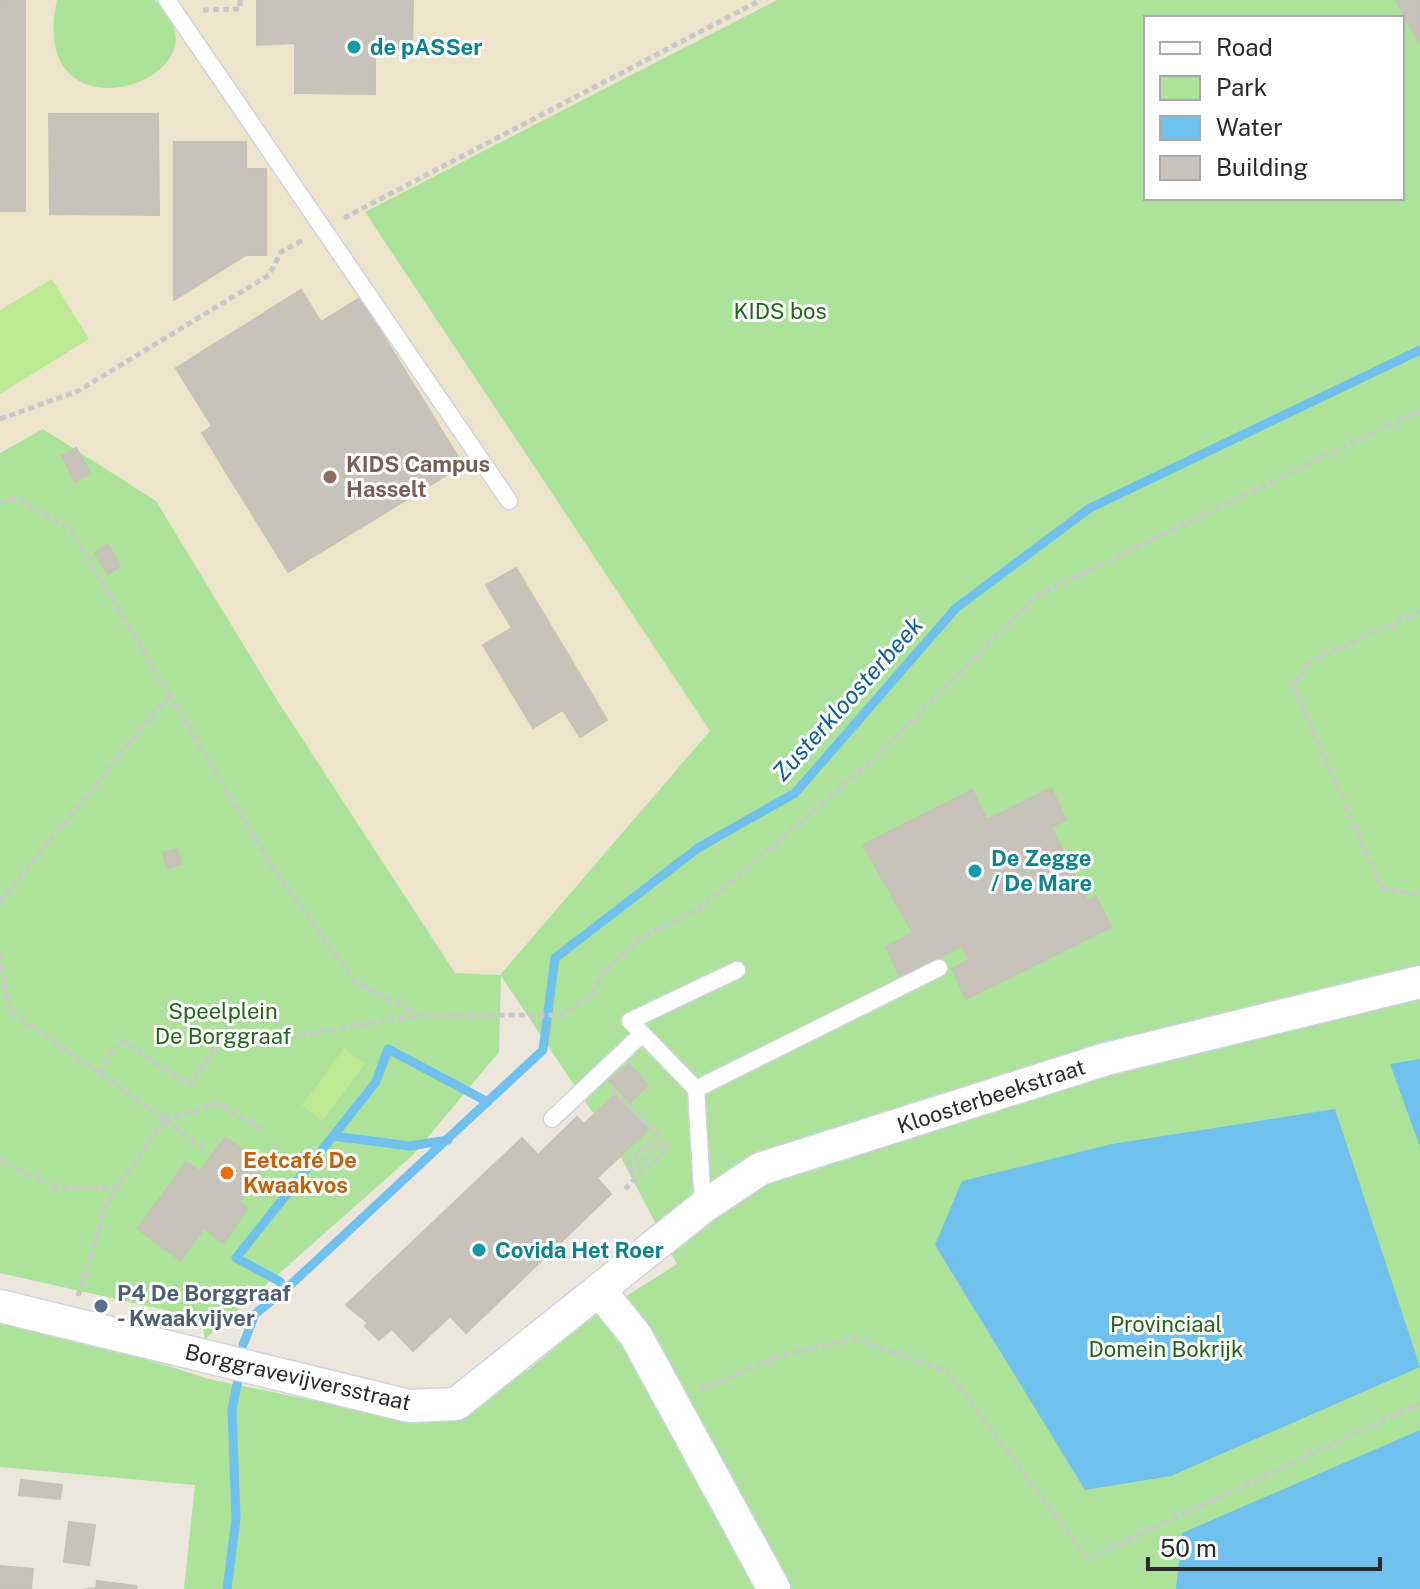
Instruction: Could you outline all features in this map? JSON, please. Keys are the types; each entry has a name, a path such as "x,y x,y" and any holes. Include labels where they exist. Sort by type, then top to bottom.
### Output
{"street":[{"name":"Kloosterbeekstraat","path":"600,1291 703,1207 760,1169 1106,1059 1420,982"},
{"name":"Borggravevijversstraat","path":"0,1306 409,1406 456,1404 600,1291"},
{"path":"600,1291 636,1336 670,1404 774,1589"}],"lane":[{"path":"171,5 509,501"},
{"path":"696,1089 939,968"},
{"path":"703,1207 696,1089 630,1021 737,970"},
{"path":"552,1119 642,1034"}],"path":[{"path":"171,5 240,9 240,0"},
{"path":"0,419 78,391 269,275 281,252 761,0"},
{"path":"98,1073 121,1040 189,1085 226,1033 294,1036 417,1015 560,1015 591,996 604,971 646,935 702,907 874,759 1036,596 1420,410"},
{"path":"0,503 16,498 71,530 271,865 354,981 417,1015"},
{"path":"1420,611 1310,662 1293,686 1382,888 1420,895"},
{"path":"0,902 169,695"},
{"path":"0,954 9,1011 206,1150"},
{"path":"599,1075 657,1135 626,1165 632,1171 662,1141 668,1147 625,1189"},
{"path":"69,1322 107,1203 165,1119 218,1103 264,1131"},
{"path":"0,1160 58,1188 117,1188"},
{"path":"670,1404 774,1358 851,1338 947,1371 1087,1559 1420,1403"}],"shaded area":[{"name":"KIDS Campus Hasselt","path":"0,0 777,0 365,212 710,731 500,975 455,973 277,700 156,501 43,429 0,453"}],"green space":[{"path":"57,0 155,0 173,25 174,48 162,68 140,82 114,88 87,85 66,70 54,43"},
{"path":"777,0 1420,0 1420,1589 184,1589 195,1485 0,1467 0,1313 209,1379 412,1421 470,1405 528,1370 589,1320 677,1264 615,1146 501,976 499,1052 413,1155 205,1339 201,1318 0,1273 0,453 43,429 156,501 277,700 455,973 500,975 710,731 365,212"},
{"path":"52,279 89,339 0,394 0,310"},
{"path":"344,1048 365,1064 322,1121 302,1105"}],"water":[{"path":"1420,1059 1420,1147 1390,1064"},
{"path":"1335,1109 1420,1367 1171,1476 1085,1490 935,1245 962,1181 1112,1144"},
{"path":"1420,1430 1420,1589 1176,1589 1182,1533"}],"building":[{"path":"0,0 25,0 25,211 0,211"},
{"name":"de pASSer","path":"257,0 413,0 412,50 375,49 375,94 295,93 295,43 257,45"},
{"path":"1396,0 1420,0 1420,45"},
{"path":"49,114 158,114 159,215 50,214"},
{"path":"174,142 246,142 246,169 266,169 266,255 246,255 174,300"},
{"path":"301,290 321,322 360,298 463,465 288,572 202,433 212,426 176,368"},
{"path":"76,448 90,473 75,482 62,456"},
{"path":"108,545 120,566 108,574 95,553"},
{"path":"516,568 607,720 580,737 563,710 533,728 483,645 512,628 486,585"},
{"name":"De Zegge / De Mare","path":"1051,788 1066,820 1051,827 1087,901 1096,897 1111,927 966,999 952,969 969,960 962,946 900,977 886,947 913,933 863,845 972,790 987,820"},
{"path":"177,849 181,864 167,868 163,853"},
{"path":"629,1064 648,1085 630,1102 610,1081"},
{"name":"Covida Het Roer","path":"615,1095 648,1130 597,1178 611,1194 466,1333 450,1316 413,1351 392,1329 379,1340 365,1326 368,1323 346,1305 522,1138 538,1155 577,1117 584,1124"},
{"path":"225,1137 265,1166 239,1202 248,1208 223,1243 204,1228 180,1260 138,1229 186,1162 200,1172"},
{"path":"21,1480 62,1485 60,1499 19,1495"},
{"path":"69,1522 95,1525 89,1565 64,1562"},
{"path":"0,1566 33,1569 31,1589 0,1589"},
{"path":"97,1581 137,1586 136,1589 85,1589 96,1588"}],"waterway":[{"name":"Zusterkloosterbeek","path":"243,1345 255,1314 286,1289 543,1050 555,958 698,848 795,793 956,608 1090,508 1420,350"},
{"path":"286,1289 279,1281 236,1258 376,1082 388,1049 488,1102"},
{"path":"333,1136 410,1146 448,1140"},
{"name":"Zusterkloosterbeek","path":"227,1589 236,1519 232,1409 238,1380"}],"place":[{"name":"de pASSer","path":"354,47"},
{"name":"KIDS Campus Hasselt","path":"330,477"},
{"name":"De Zegge / De Mare","path":"975,871"},
{"name":"Eetcafé De Kwaakvos","path":"227,1173"},
{"name":"Covida Het Roer","path":"479,1250"},
{"name":"P4 De Borggraaf - Kwaakvijver","path":"101,1306"}],"park label":[{"name":"KIDS bos","path":"780,311"},
{"name":"Speelplein De Borggraaf","path":"223,1024"},
{"name":"Provinciaal Domein Bokrijk","path":"1166,1336"}]}
